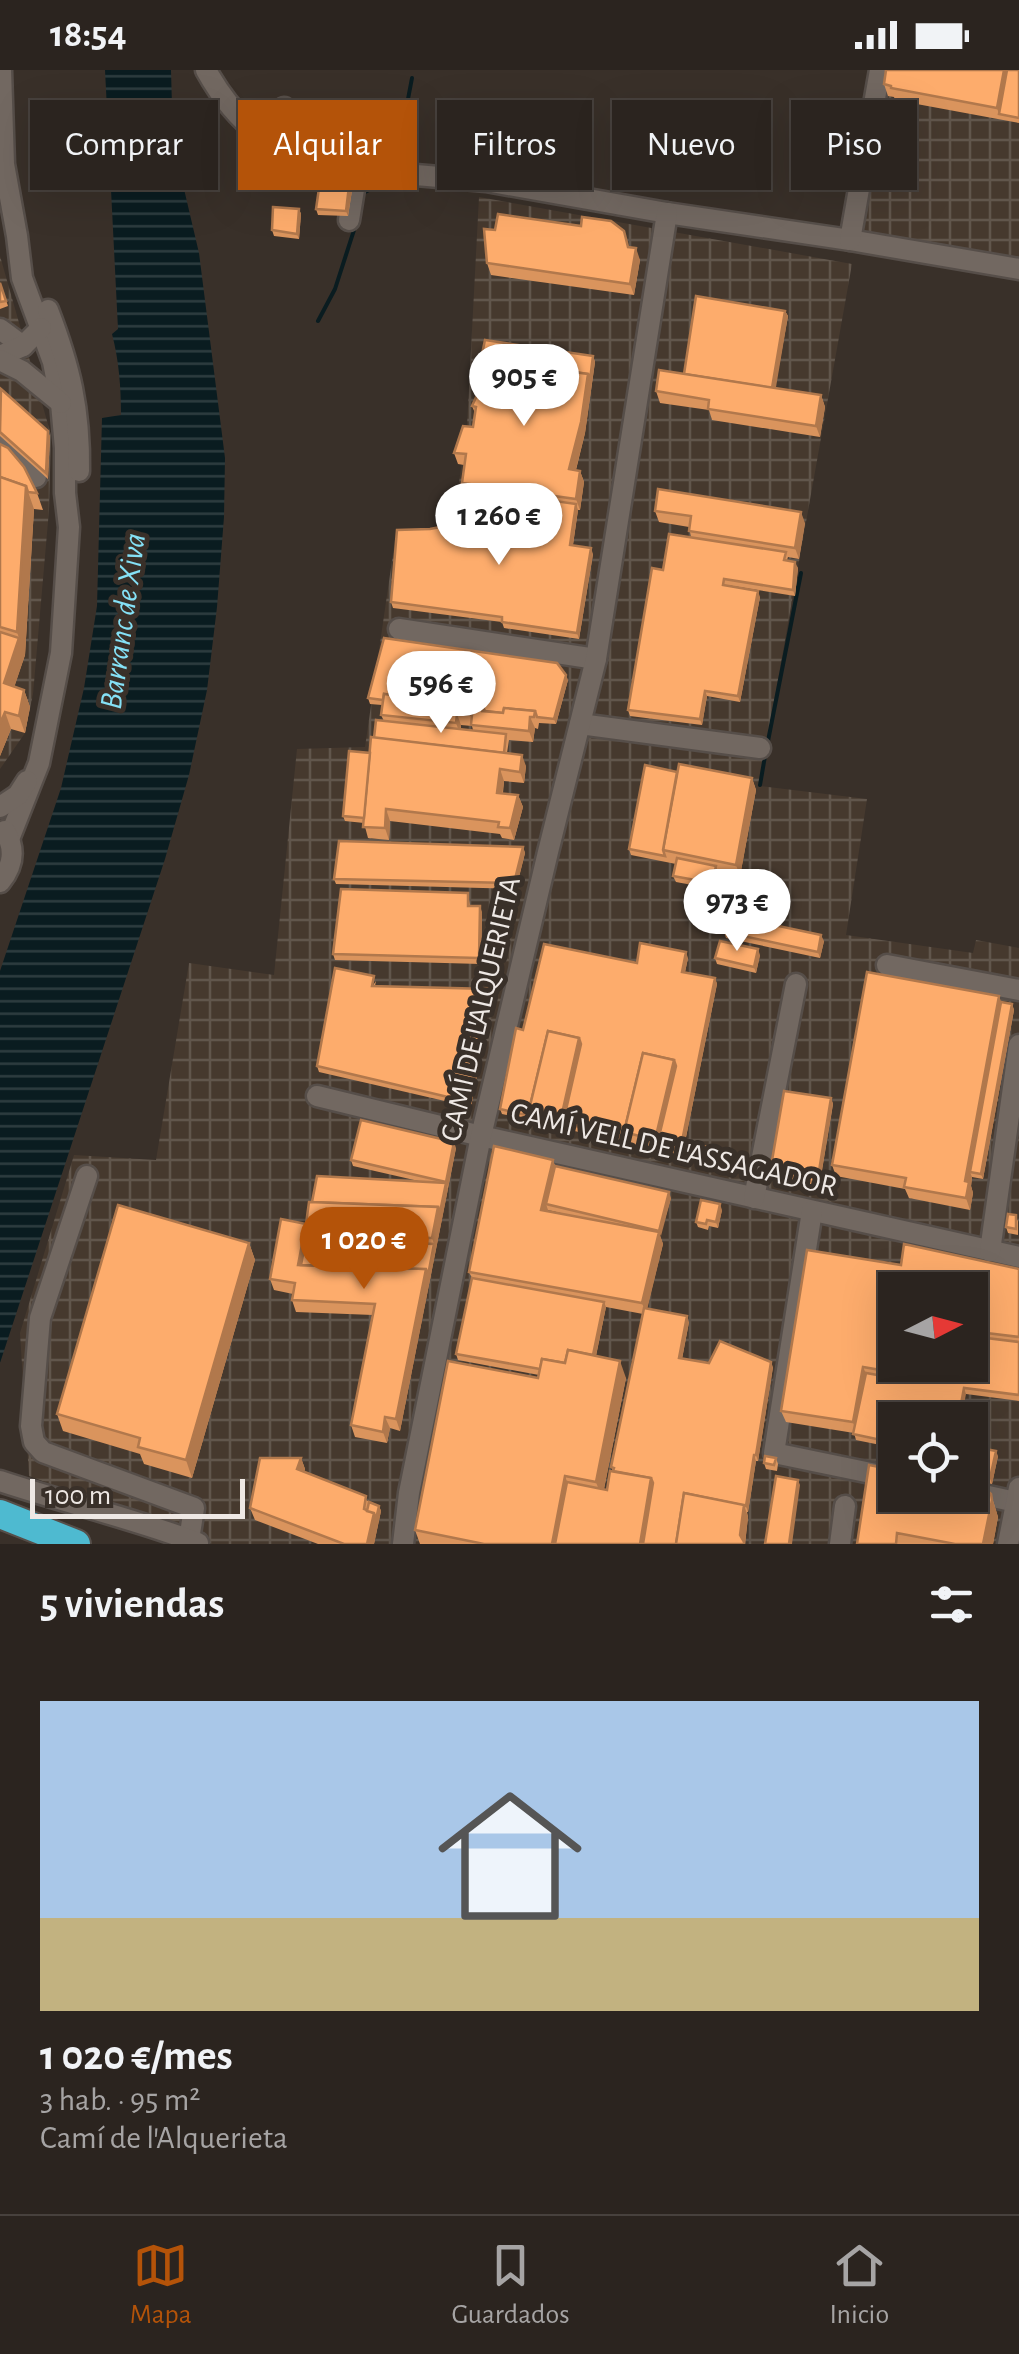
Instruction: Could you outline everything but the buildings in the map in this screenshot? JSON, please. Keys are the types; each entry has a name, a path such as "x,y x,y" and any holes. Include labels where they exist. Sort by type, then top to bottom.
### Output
{"highway":[{"path":"0,1514 76,1544"}],"street":[{"path":"0,70 12,246 53,362 66,448 69,527 62,654 39,763 5,832 12,861 0,882"},
{"path":"206,70 238,116"},
{"path":"850,240 880,70"},
{"path":"417,176 486,181 1019,268"},
{"path":"349,220 354,190"},
{"name":"CAMÍ DE L'ALQUERIETA","path":"403,1544 409,1493 481,1136 596,658 667,213"},
{"path":"12,246 35,275 66,357 77,405 78,492 69,527"},
{"path":"0,328 23,346"},
{"path":"0,358 23,346 40,328"},
{"path":"0,358 61,403"},
{"path":"0,444 36,477"},
{"path":"399,629 596,658"},
{"path":"580,724 760,748"},
{"path":"0,807 18,795 39,763"},
{"path":"887,965 1019,990"},
{"path":"754,1198 796,984"},
{"path":"990,1251 1019,1045"},
{"name":"CAMÍ VELL DE L'ASSAGADOR","path":"317,1096 1019,1257"},
{"path":"0,1481 142,1522 194,1542 194,1508 43,1452 34,1442 31,1426 40,1318 87,1176"},
{"path":"812,1211 774,1454 878,1475"},
{"name":"CAMÍ DE L'ALQUERIETA","path":"390,1544 394,1521 409,1493"},
{"path":"988,1493 1018,1495 1008,1544"},
{"path":"840,1544 845,1506"}],"shaded area":[{"path":"872,70 1019,70 1019,274 843,238 851,190 917,190 917,100 867,100"},
{"path":"479,197 852,264 759,786 867,799 846,935 973,953 976,940 1019,948 1019,1544 212,1544 29,1476 20,1333 74,1155 156,1160 189,963 274,975 297,749 365,747 396,533 452,532 467,426"},
{"path":"0,256 51,435 49,510 33,694 25,733 0,769"}],"water":[{"path":"105,70 171,70 172,100 107,100"},
{"name":"Barranc de Xiva","path":"111,190 184,190 199,253 225,458 224,517 207,690 189,775 165,859 0,1363 0,971 61,788 84,688 97,606 102,418 121,415 112,334 118,329"}],"waterway":[{"path":"408,100 412,78"},
{"path":"361,194 369,190"},
{"path":"318,321 335,289 355,227"},
{"path":"767,746 801,573"},
{"path":"760,785 765,756"}]}
